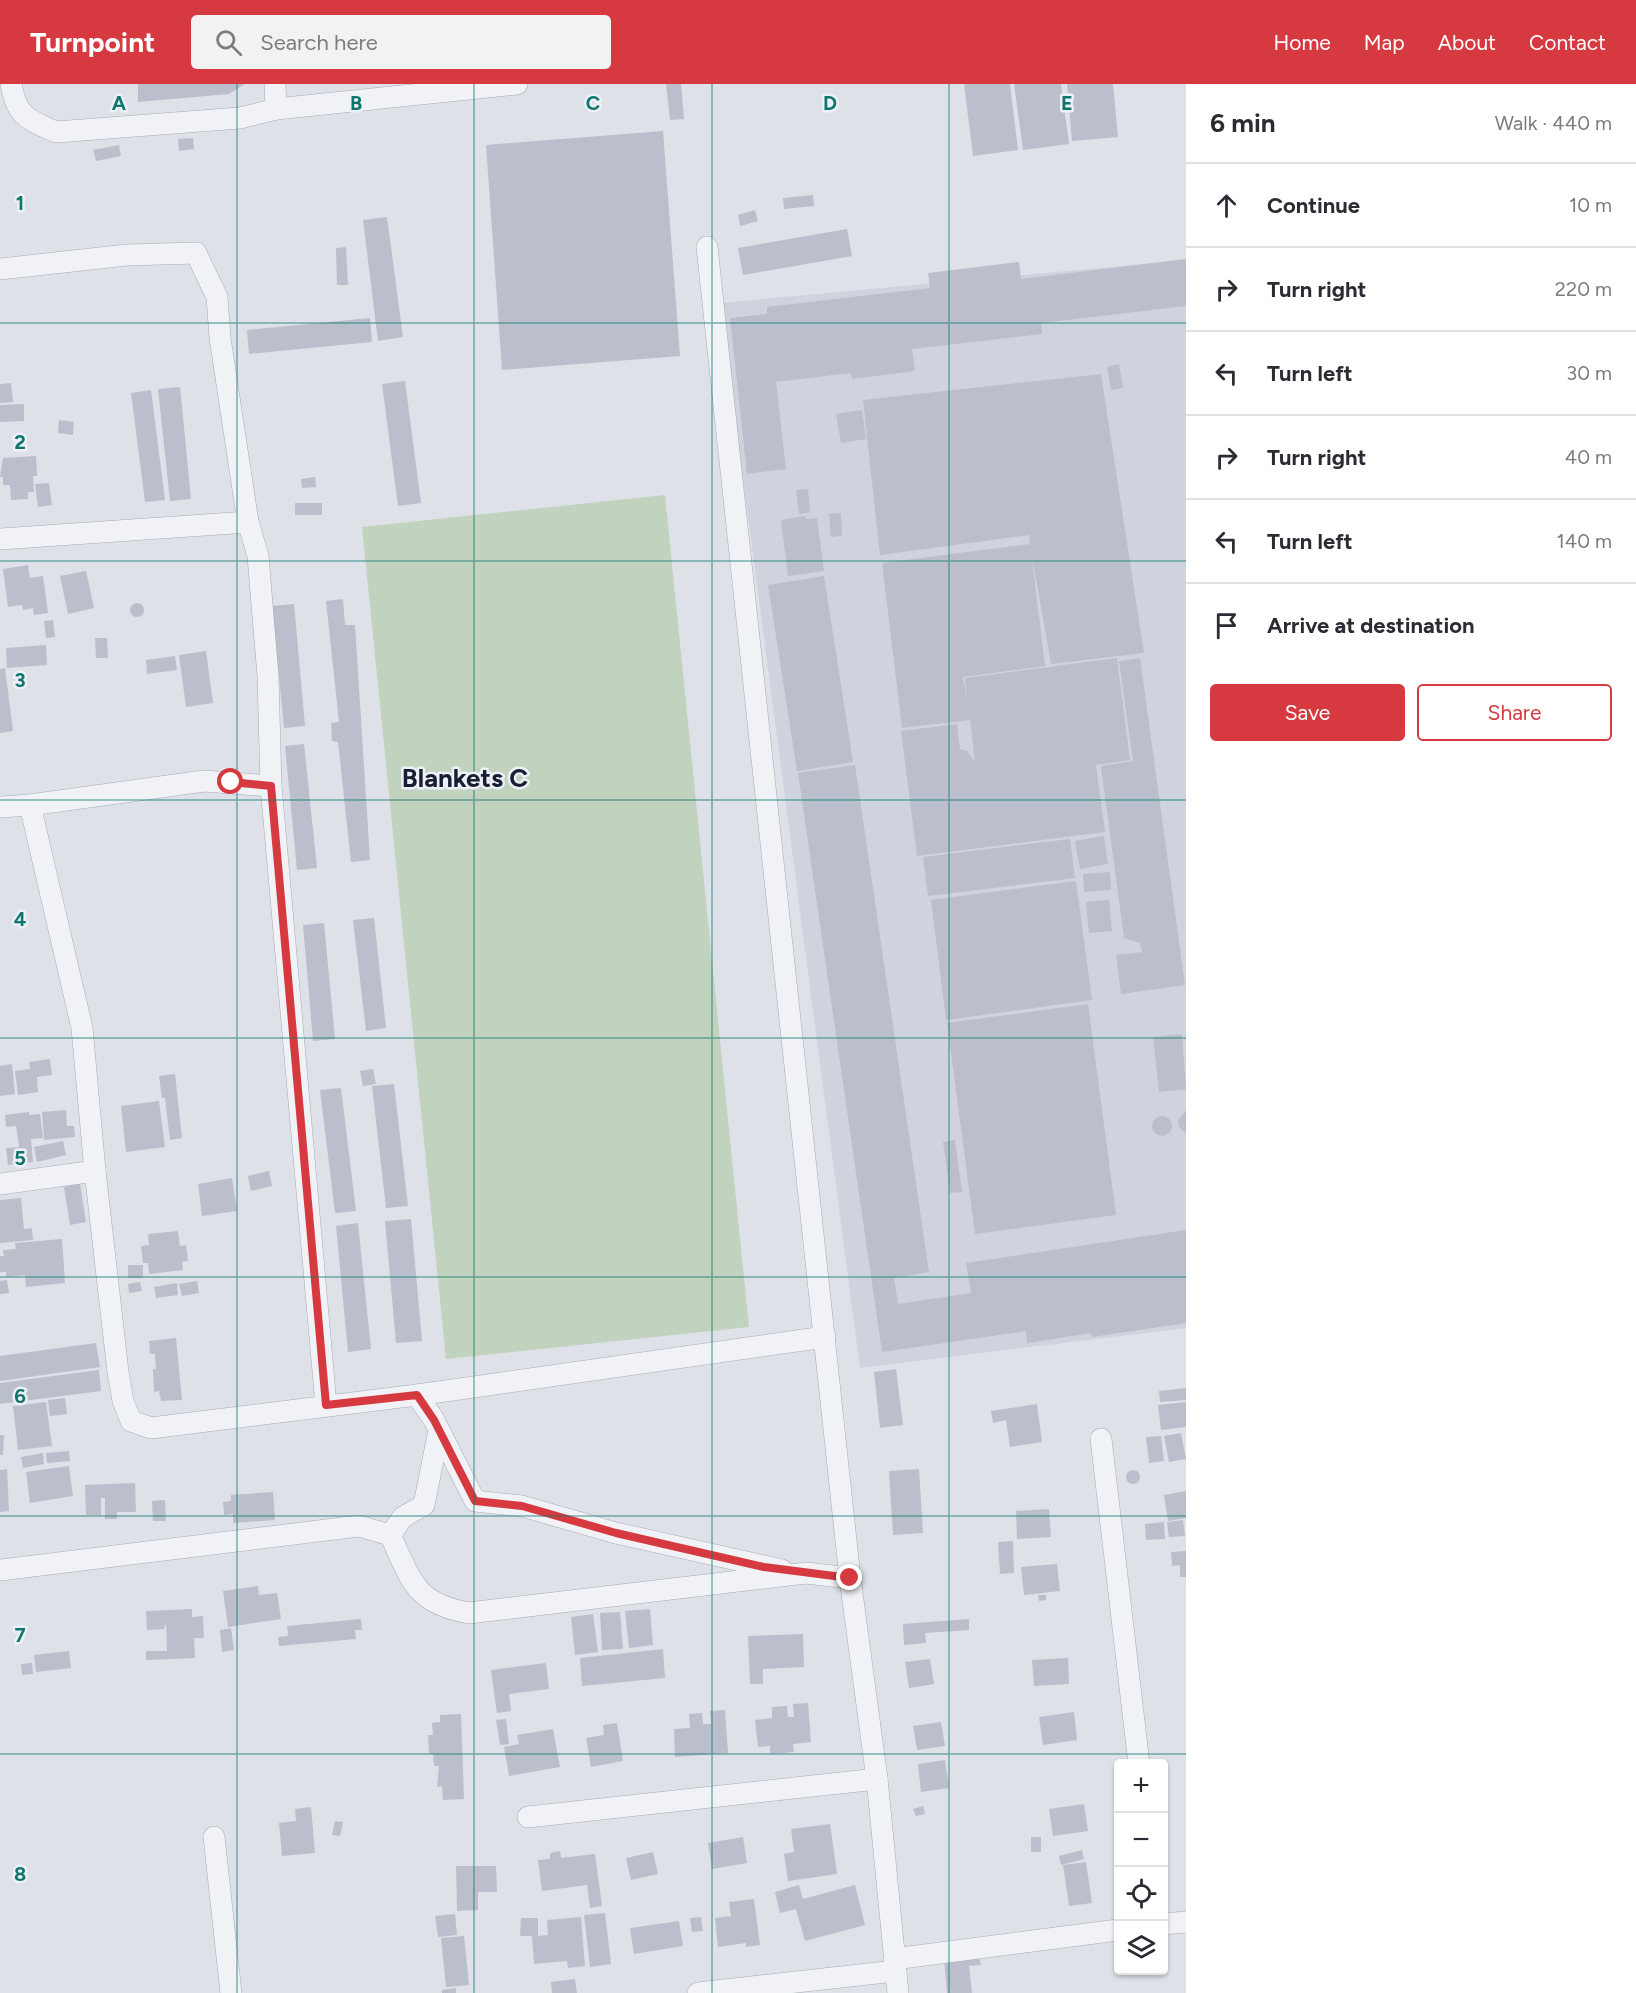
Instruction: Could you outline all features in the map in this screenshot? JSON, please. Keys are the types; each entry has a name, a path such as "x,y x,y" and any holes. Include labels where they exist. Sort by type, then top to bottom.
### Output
{"street":[{"path":"12,84 15,107 33,122 56,132 240,118 276,109 516,84"},
{"path":"275,84 276,109"},
{"path":"707,247 850,1578 877,1779 898,1993"},
{"path":"0,269 127,255 195,253 217,297 220,338 248,522 258,556 268,676 271,786 326,1405"},
{"path":"0,539 248,522"},
{"path":"0,807 30,806 204,781 271,786"},
{"path":"30,806 82,1028 94,1171 118,1372 123,1401 131,1421 151,1428 417,1395 825,1337"},
{"path":"0,1184 94,1171"},
{"path":"417,1395 439,1430 475,1501 522,1506 616,1533 764,1567 850,1578"},
{"path":"390,1535 403,1517 424,1504 439,1430"},
{"path":"1101,1439 1138,1759"},
{"path":"0,1570 359,1526 390,1535 418,1592 443,1608 469,1613 806,1573"},
{"path":"528,1817 877,1779"},
{"path":"214,1837 231,1993"},
{"path":"1168,1924 1186,1922"},
{"path":"698,1993 1114,1930"}],"shaded area":[{"path":"1186,260 1186,1328 860,1368 720,303"}],"green space":[{"path":"665,495 749,1327 446,1359 362,527"}],"building":[{"path":"138,84 245,84 229,94 138,102"},
{"path":"666,84 681,84 684,119 670,120"},
{"path":"964,84 1010,84 1018,150 973,156"},
{"path":"1014,84 1061,84 1069,144 1023,150"},
{"path":"1067,84 1113,84 1118,137 1072,141"},
{"path":"663,131 680,356 502,370 486,145"},
{"path":"193,138 194,149 179,151 178,139"},
{"path":"119,145 121,156 96,161 93,150"},
{"path":"813,195 814,206 784,209 783,198"},
{"path":"755,210 758,221 740,226 738,215"},
{"path":"387,217 403,337 378,341 363,220"},
{"path":"847,229 852,256 743,275 738,248"},
{"path":"346,247 348,285 337,285 336,248"},
{"path":"1186,259 1186,306 1041,323 1042,334 912,349 915,371 852,379 851,373 776,382 786,469 747,474 730,318 767,314 767,307 930,288 928,273 1019,262 1021,279"},
{"path":"370,318 372,342 249,354 247,330"},
{"path":"1119,364 1123,388 1111,390 1107,367"},
{"path":"1101,374 1144,653 1051,664 1031,551 1045,666 963,677 967,700 965,678 1117,658 1130,760 1096,765 1105,832 917,856 901,731 957,724 960,749 967,751 975,762 970,720 902,728 882,563 1030,544 1029,535 880,555 863,400"},
{"path":"405,381 421,503 398,506 382,384"},
{"path":"11,383 13,402 0,403 0,384"},
{"path":"180,387 191,499 170,501 158,389"},
{"path":"151,390 165,500 145,502 131,393"},
{"path":"24,404 24,421 0,422 0,405"},
{"path":"862,410 866,439 841,443 836,414"},
{"path":"59,420 74,422 73,435 58,433"},
{"path":"36,456 37,476 33,476 34,492 28,492 28,499 11,500 10,485 3,485 3,477 0,477 3,458"},
{"path":"315,477 316,487 302,488 301,479"},
{"path":"49,483 52,505 38,507 35,484"},
{"path":"808,489 810,512 799,514 796,490"},
{"path":"295,503 322,503 322,515 295,515"},
{"path":"841,513 842,536 831,537 829,514"},
{"path":"805,516 806,519 817,518 824,571 788,576 781,520"},
{"path":"28,565 30,578 43,576 48,613 34,615 33,608 23,610 22,605 8,607 3,569"},
{"path":"86,571 94,608 68,614 60,576"},
{"path":"824,576 853,762 797,771 768,585"},
{"path":"343,599 345,625 355,625 370,860 351,862 338,742 332,741 331,723 339,722 326,601"},
{"path":"134,603 140,603 144,610 140,617 134,617 130,613 130,607"},
{"path":"294,604 305,726 284,728 272,606"},
{"path":"53,620 55,637 46,638 44,621"},
{"path":"95,638 107,638 108,658 96,658"},
{"path":"46,645 47,665 7,668 6,648"},
{"path":"206,651 213,703 186,707 179,655"},
{"path":"175,656 177,670 147,674 146,660"},
{"path":"1140,658 1185,985 1121,994 1116,955 1142,952 1140,943 1124,938 1101,766 1133,761 1119,661"},
{"path":"5,668 13,731 0,733 0,669"},
{"path":"304,744 317,868 297,870 285,746"},
{"path":"855,765 929,1272 894,1278 898,1304 971,1293 966,1263 1186,1230 1186,1323 1092,1337 1091,1333 1027,1343 1026,1331 882,1352 798,773"},
{"path":"1104,836 1108,864 1080,869 1075,841"},
{"path":"1070,839 1075,878 928,896 923,857"},
{"path":"1110,872 1111,890 1084,892 1083,874"},
{"path":"1076,881 1092,1000 946,1020 931,900"},
{"path":"1109,900 1112,931 1089,933 1086,902"},
{"path":"374,918 386,1028 366,1031 353,920"},
{"path":"324,923 335,1039 313,1041 303,925"},
{"path":"1088,1004 1116,1215 975,1234 947,1023"},
{"path":"1182,1034 1186,1089 1159,1092 1153,1037"},
{"path":"50,1059 52,1075 37,1077 38,1092 18,1095 15,1071 30,1069 29,1062"},
{"path":"12,1064 15,1094 0,1096 0,1066"},
{"path":"373,1069 376,1084 363,1086 360,1071"},
{"path":"175,1074 182,1138 170,1140 165,1098 162,1098 159,1076"},
{"path":"394,1084 408,1206 386,1208 372,1086"},
{"path":"341,1088 356,1211 335,1213 320,1090"},
{"path":"159,1101 165,1147 126,1152 121,1106"},
{"path":"66,1110 67,1126 74,1126 75,1137 44,1140 42,1112"},
{"path":"1186,1110 1186,1133 1179,1127 1178,1120"},
{"path":"29,1112 29,1115 40,1114 43,1138 31,1139 33,1162 8,1165 6,1148 19,1147 16,1126 6,1127 5,1115"},
{"path":"1158,1116 1166,1116 1172,1122 1172,1130 1166,1136 1158,1136 1152,1130 1152,1122"},
{"path":"955,1140 962,1192 950,1193 943,1142"},
{"path":"63,1141 66,1155 37,1162 34,1147"},
{"path":"269,1171 272,1186 251,1191 248,1176"},
{"path":"232,1178 237,1211 202,1216 198,1184"},
{"path":"80,1184 86,1222 70,1225 64,1187"},
{"path":"21,1198 24,1229 32,1228 33,1240 0,1243 0,1200"},
{"path":"411,1219 422,1341 396,1343 385,1221"},
{"path":"358,1223 371,1349 348,1352 336,1226"},
{"path":"178,1231 180,1246 186,1245 188,1261 182,1262 183,1270 149,1274 148,1263 143,1263 141,1246 149,1245 148,1234"},
{"path":"62,1239 65,1283 26,1287 25,1275 6,1277 6,1272 0,1272 0,1256 4,1256 3,1250 16,1249 15,1243"},
{"path":"128,1265 143,1265 143,1278 128,1278"},
{"path":"7,1280 9,1293 0,1294 0,1281"},
{"path":"197,1281 199,1293 182,1296 179,1284"},
{"path":"140,1282 142,1291 129,1293 128,1284"},
{"path":"177,1283 178,1295 156,1298 154,1287"},
{"path":"176,1338 182,1400 161,1401 159,1391 154,1392 155,1354 150,1354 149,1341"},
{"path":"96,1343 100,1367 0,1381 0,1356"},
{"path":"896,1369 903,1425 880,1428 874,1372"},
{"path":"99,1370 101,1391 0,1404 0,1383"},
{"path":"1186,1388 1186,1400 1160,1402 1159,1391"},
{"path":"65,1398 67,1414 50,1416 48,1400"},
{"path":"46,1402 52,1446 18,1450 13,1406"},
{"path":"1186,1402 1186,1427 1161,1430 1158,1405"},
{"path":"1037,1404 1042,1442 1010,1447 1006,1420 993,1423 991,1411"},
{"path":"1181,1433 1186,1459 1169,1462 1164,1436"},
{"path":"0,1435 4,1435 3,1455 0,1455"},
{"path":"1161,1436 1164,1461 1149,1463 1146,1437"},
{"path":"69,1451 70,1461 47,1463 46,1453"},
{"path":"43,1453 44,1464 23,1468 21,1457"},
{"path":"69,1466 73,1496 30,1503 26,1472"},
{"path":"7,1469 9,1511 0,1512 0,1470"},
{"path":"919,1469 923,1533 893,1535 889,1471"},
{"path":"1130,1470 1136,1470 1140,1477 1136,1484 1130,1484 1126,1480 1126,1474"},
{"path":"135,1483 136,1512 117,1512 117,1519 105,1519 105,1498 101,1498 101,1515 86,1515 85,1485"},
{"path":"1186,1491 1186,1518 1168,1521 1164,1495"},
{"path":"273,1492 275,1520 233,1523 233,1514 224,1515 223,1502 231,1501 231,1495"},
{"path":"165,1500 166,1521 153,1521 152,1501"},
{"path":"1049,1509 1051,1537 1017,1539 1016,1511"},
{"path":"1183,1520 1185,1536 1169,1537 1167,1522"},
{"path":"1164,1522 1165,1539 1146,1540 1145,1524"},
{"path":"1013,1541 1014,1573 1000,1574 998,1542"},
{"path":"1186,1551 1186,1577 1180,1577 1180,1565 1172,1566 1171,1552"},
{"path":"1057,1564 1060,1591 1024,1595 1021,1567"},
{"path":"258,1586 259,1595 277,1593 281,1619 228,1627 223,1591"},
{"path":"1038,1595 1046,1595 1046,1600 1039,1601"},
{"path":"192,1609 192,1617 203,1616 204,1638 194,1638 195,1658 146,1660 146,1651 167,1651 166,1623 164,1629 147,1630 146,1611"},
{"path":"650,1609 653,1645 629,1648 625,1611"},
{"path":"620,1612 623,1649 602,1650 600,1613"},
{"path":"593,1614 598,1652 575,1655 571,1617"},
{"path":"361,1619 362,1630 355,1630 356,1639 279,1646 278,1637 288,1636 287,1626"},
{"path":"969,1619 969,1630 925,1633 926,1643 904,1645 903,1624"},
{"path":"231,1628 234,1650 222,1652 220,1630"},
{"path":"803,1634 804,1667 763,1669 763,1684 750,1684 748,1636"},
{"path":"663,1649 665,1678 582,1686 580,1658"},
{"path":"69,1651 71,1668 36,1672 34,1655"},
{"path":"1068,1658 1069,1684 1034,1686 1032,1660"},
{"path":"930,1659 934,1684 909,1688 905,1662"},
{"path":"32,1663 33,1674 22,1675 21,1664"},
{"path":"546,1663 549,1689 509,1694 511,1711 497,1713 491,1670"},
{"path":"808,1703 811,1742 793,1744 794,1752 770,1754 770,1746 758,1747 755,1720 772,1718 772,1707 787,1706 788,1717 794,1717 793,1704"},
{"path":"725,1710 728,1753 675,1757 674,1729 690,1728 689,1714 702,1713 703,1724 711,1724 710,1711"},
{"path":"1074,1712 1077,1740 1043,1745 1039,1717"},
{"path":"461,1714 464,1799 443,1800 442,1786 437,1787 439,1766 434,1766 433,1754 429,1754 428,1735 433,1735 432,1723 440,1722 440,1715"},
{"path":"506,1719 509,1744 500,1745 496,1720"},
{"path":"941,1722 945,1746 917,1750 913,1726"},
{"path":"617,1723 623,1761 591,1767 586,1738 604,1735 603,1725"},
{"path":"553,1729 560,1767 509,1776 504,1747 519,1744 517,1735"},
{"path":"945,1760 949,1788 921,1792 918,1764"},
{"path":"1084,1804 1088,1831 1053,1836 1049,1809"},
{"path":"923,1806 925,1814 916,1816 913,1809"},
{"path":"311,1807 315,1853 282,1856 279,1823 296,1821 295,1809"},
{"path":"335,1821 343,1822 340,1836 332,1835"},
{"path":"830,1824 837,1874 788,1881 784,1854 794,1852 791,1829"},
{"path":"743,1837 747,1863 712,1869 708,1843"},
{"path":"1031,1837 1041,1837 1041,1852 1031,1852"},
{"path":"1082,1850 1084,1859 1061,1865 1059,1856"},
{"path":"560,1851 561,1858 595,1854 602,1906 590,1908 587,1885 542,1891 538,1860 550,1859 550,1853"},
{"path":"653,1852 658,1874 631,1880 626,1858"},
{"path":"1086,1862 1092,1903 1069,1906 1063,1865"},
{"path":"456,1866 496,1866 497,1892 478,1892 478,1910 457,1911"},
{"path":"799,1885 803,1899 855,1885 865,1925 805,1941 796,1909 780,1913 775,1892"},
{"path":"754,1899 760,1945 746,1947 746,1943 718,1947 715,1918 731,1916 729,1902"},
{"path":"605,1913 611,1964 590,1967 584,1915"},
{"path":"455,1914 457,1935 438,1937 435,1916"},
{"path":"581,1917 585,1966 568,1968 567,1961 534,1964 532,1936 520,1936 521,1918 538,1918 538,1936 548,1935 547,1920"},
{"path":"701,1917 703,1931 692,1932 690,1918"},
{"path":"679,1921 683,1946 634,1954 630,1928"},
{"path":"464,1936 469,1985 446,1987 441,1938"},
{"path":"979,1955 981,1965 969,1966 972,1993 947,1993 944,1959"},
{"path":"575,1979 577,1993 552,1993 551,1982"},
{"path":"456,1988 456,1993 442,1993 442,1990"}],"district":[{"name":"Blankets C","path":"465,778"}],"route":[{"path":"231,782 271,786 326,1405 417,1395 434,1420 475,1501 522,1506 616,1533 764,1567 850,1578"}]}
